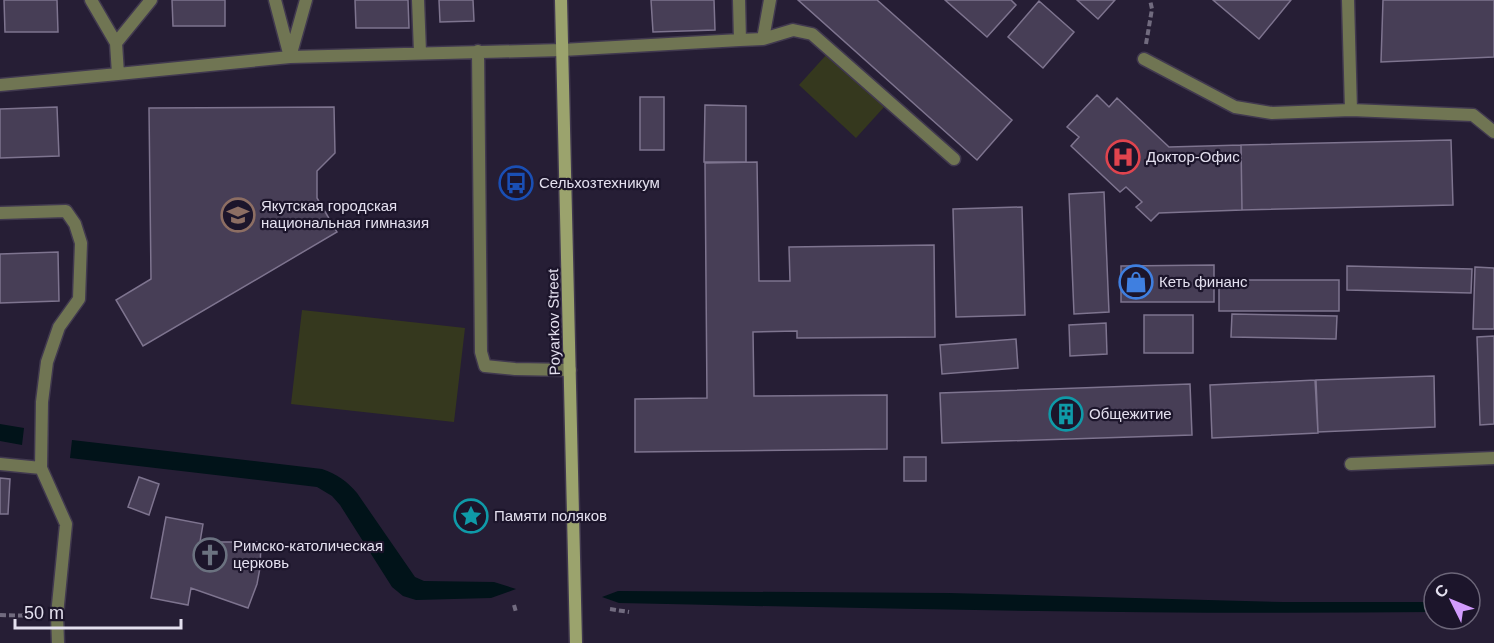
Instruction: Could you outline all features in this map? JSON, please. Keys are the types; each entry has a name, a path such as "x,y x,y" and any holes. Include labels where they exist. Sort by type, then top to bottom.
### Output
{"main road":[{"name":"Poyarkov Street","path":"561,0 576,643"}],"lane":[{"path":"91,0 116,43 118,74"},
{"path":"116,43 151,0"},
{"path":"275,0 290,57"},
{"path":"290,57 306,0"},
{"path":"418,0 420,52"},
{"path":"739,0 740,40"},
{"path":"763,39 770,0"},
{"path":"1348,0 1351,110"},
{"path":"0,85 290,57 562,50 763,39 793,30 812,34 954,159"},
{"path":"478,51 481,352 484,366 570,370"},
{"path":"1144,59 1235,107 1272,113 1351,110 1473,115 1494,132"},
{"path":"0,213 66,211 75,224 81,243 79,299 59,327 47,362 42,402 41,468 66,524 57,615 58,643"},
{"path":"1351,464 1494,458"},
{"path":"0,464 41,468"}],"path":[{"path":"1144,59 1152,9 1150,0"},
{"path":"514,606 516,612"},
{"path":"610,609 629,612"},
{"path":"0,615 44,616"}],"green space":[{"path":"827,54 885,106 856,138 799,85"},
{"path":"302,310 465,328 454,422 291,404"}],"shaded area":[{"path":"0,424 24,428 22,445 0,441"},
{"path":"72,440 322,469 341,478 357,493 415,577 424,581 494,582 516,589 491,598 416,600 403,596 392,587 340,505 332,496 317,487 70,458"},
{"path":"618,591 949,593 1283,602 1422,602 1422,612 1230,613 925,609 619,603 602,597"}],"building":[{"path":"4,0 57,0 58,32 5,32"},
{"path":"172,0 225,0 225,26 173,26"},
{"path":"355,0 408,0 409,28 356,28"},
{"path":"439,0 473,0 474,21 440,22"},
{"path":"651,0 714,0 715,30 653,32"},
{"path":"798,0 877,0 1012,120 977,160"},
{"path":"945,0 1011,0 1016,5 987,37"},
{"path":"1077,0 1115,0 1098,19"},
{"path":"1213,0 1291,0 1259,39"},
{"path":"1383,0 1494,0 1494,57 1381,62"},
{"path":"1039,1 1074,32 1043,68 1008,37"},
{"path":"1097,95 1109,107 1117,98 1169,147 1241,145 1242,210 1159,213 1151,221 1136,207 1142,202 1126,187 1120,192 1071,146 1079,137 1067,127"},
{"path":"640,97 664,97 664,150 640,150"},
{"path":"705,105 746,106 746,162 704,162"},
{"path":"57,107 59,156 0,158 0,109"},
{"name":"Якутская городская национальная гимназия","path":"334,107 335,153 317,171 317,198 337,232 143,346 116,300 151,279 149,108"},
{"path":"1451,140 1453,205 1242,210 1241,145"},
{"path":"757,162 759,281 790,281 789,247 934,245 935,337 797,338 797,331 753,332 754,396 887,395 887,449 635,452 635,399 707,398 705,163"},
{"path":"1104,192 1109,312 1074,314 1069,194"},
{"path":"1022,207 1025,315 956,317 953,209"},
{"path":"58,252 59,301 0,303 0,254"},
{"path":"1214,265 1214,302 1121,302 1121,266"},
{"path":"1347,266 1472,269 1471,293 1347,290"},
{"path":"1475,267 1494,268 1494,329 1473,329"},
{"path":"1219,280 1339,280 1339,311 1219,311"},
{"path":"1232,314 1337,316 1336,339 1231,337"},
{"path":"1144,315 1193,315 1193,353 1144,353"},
{"path":"1106,323 1107,354 1070,356 1069,325"},
{"path":"1494,336 1494,424 1480,425 1477,337"},
{"path":"1016,339 1018,368 942,374 940,345"},
{"path":"1434,376 1435,427 1318,432 1316,380"},
{"path":"1315,380 1318,433 1212,438 1210,385"},
{"name":"Общежитие","path":"1190,384 1192,435 942,443 940,393"},
{"path":"904,457 926,457 926,481 904,481"},
{"path":"139,477 159,484 149,515 128,507"},
{"path":"0,478 10,479 8,514 0,514"},
{"name":"Римско-католическая церковь","path":"166,517 203,524 200,542 261,542 257,584 248,608 191,588 188,605 151,598"}],"place":[{"name":"Доктор-Офис","path":"1123,157"},
{"name":"Сельхозтехникум","path":"516,183"},
{"name":"Якутская городская национальная гимназия","path":"238,215"},
{"name":"Кеть финанс","path":"1136,282"},
{"name":"Общежитие","path":"1066,414"},
{"name":"Памяти поляков","path":"471,516"},
{"name":"Римско-католическая церковь","path":"210,555"}]}
